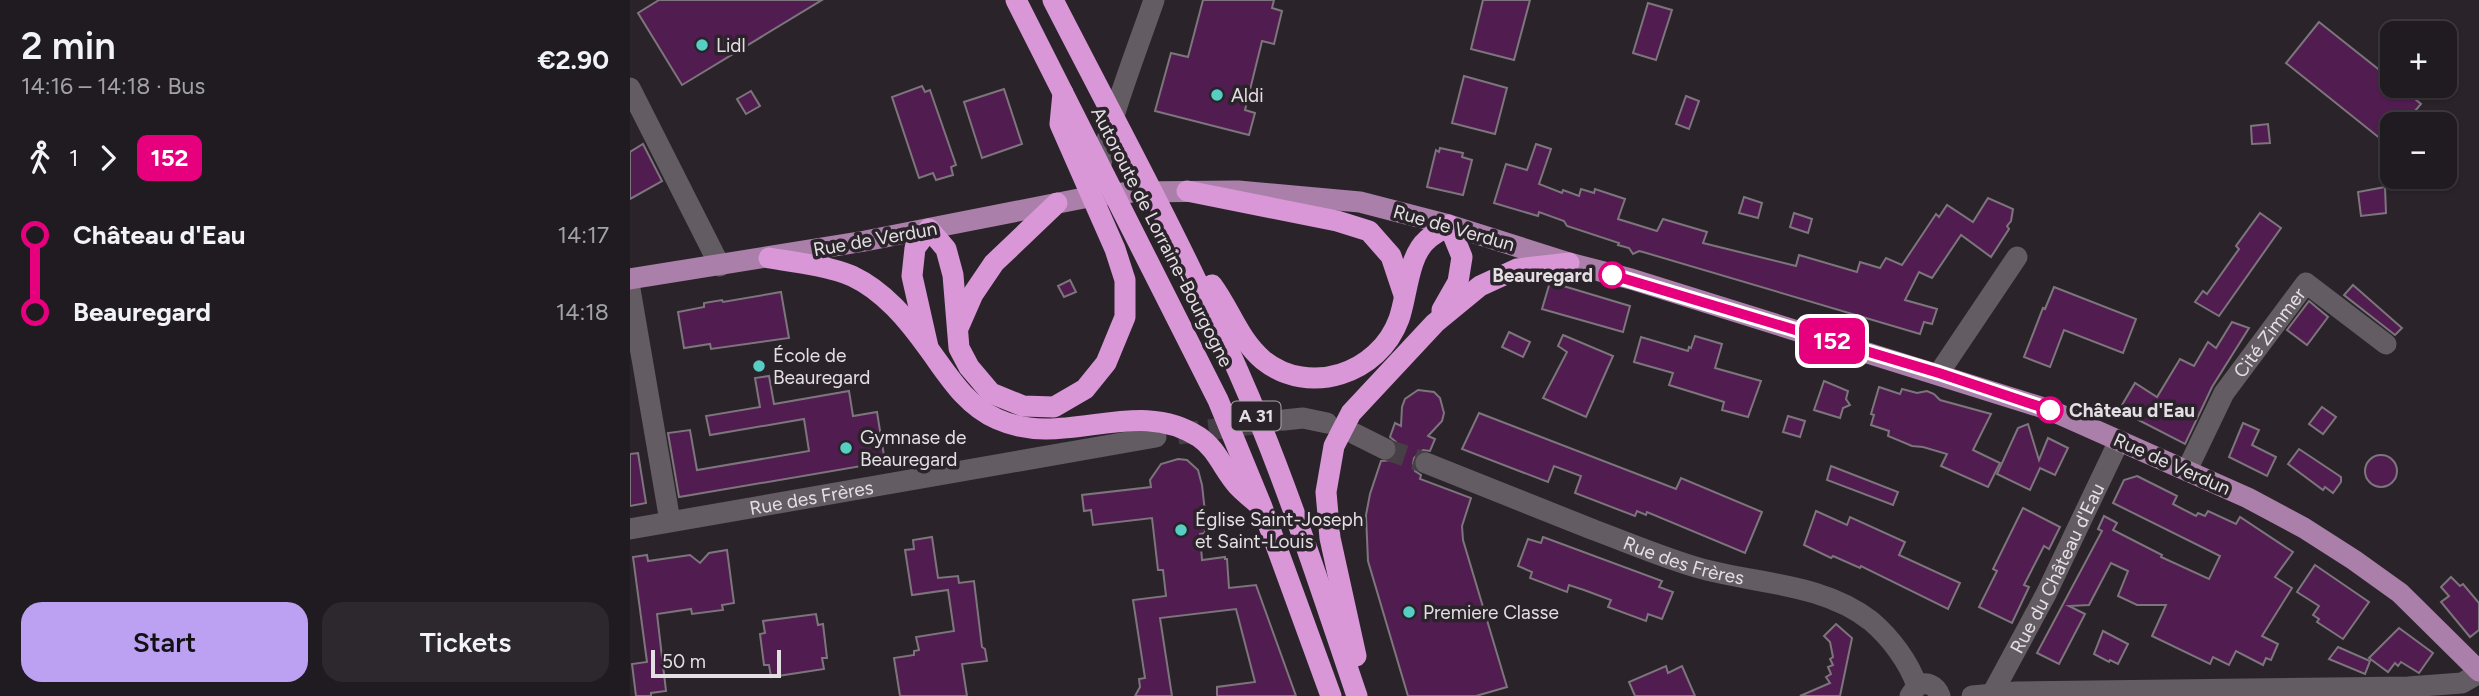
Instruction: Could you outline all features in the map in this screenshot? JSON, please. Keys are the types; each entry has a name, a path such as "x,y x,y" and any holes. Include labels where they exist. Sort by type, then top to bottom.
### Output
{"highway":[{"name":"Autoroute de Lorraine-Bourgogne","path":"1016,0 1218,400 1262,507 1331,696"},
{"name":"Autoroute de Lorraine-Bourgogne","path":"1054,0 1175,236 1239,374 1280,475 1357,696"},
{"path":"928,347 912,276 915,248 929,229 946,249 953,275 959,348 969,368 992,393 1023,406 1054,407 1086,389 1106,363 1125,317 1125,280 1121,264 1060,124 1063,93"},
{"path":"1187,191 1337,221 1369,231 1391,256 1404,295"},
{"path":"957,331 972,294 994,263 1057,204"},
{"path":"1175,236 1216,291 1240,332 1263,359 1282,370 1306,378 1342,376 1367,362 1386,344 1399,320 1414,262 1425,241 1449,225 1462,257 1458,282 1434,323"},
{"path":"769,258 851,276 886,298 928,347 949,379 972,404 997,419 1029,430 1065,429 1136,419 1171,425 1200,437 1220,458 1238,486 1262,507"},
{"path":"1365,696 1330,538 1326,492 1334,446 1351,413 1434,323 1480,286 1517,269 1569,263"}],"main road":[{"name":"Rue de Verdun","path":"630,279 769,258 1119,193 1238,191 1341,199 1449,225 1569,263 1631,279 1939,373 2050,410 2248,498 2304,528 2400,593 2479,672"}],"street":[{"path":"1094,196 1102,156 1154,0"},
{"path":"630,88 720,266"},
{"path":"1102,156 1119,193"},
{"path":"1939,373 2017,257"},
{"name":"Cité Zimmer","path":"2187,470 2224,393 2306,283 2386,344"},
{"path":"630,289 670,521"},
{"path":"1284,420 1303,418 1327,423"},
{"path":"1355,434 1385,449"},
{"name":"Rue des Frères","path":"630,529 1156,437"},
{"name":"Rue du Château d'Eau","path":"1985,695 2046,594 2119,441"},
{"name":"Rue des Frères","path":"1426,463 1700,568 1769,582 1833,600 1871,621 1891,642 1912,672 1913,691"},
{"path":"1985,695 2408,687 2462,683 2479,672"},
{"path":"1913,691 1931,685 1940,696"}],"building":[{"name":"Lidl","path":"659,0 822,0 682,85 638,13"},
{"path":"1203,0 1274,0 1272,8 1282,11 1274,44 1262,41 1245,110 1255,113 1249,135 1155,111 1171,53 1188,57"},
{"path":"1483,0 1530,0 1514,60 1471,49"},
{"path":"1648,3 1672,10 1656,60 1633,53"},
{"path":"2319,22 2380,70 2380,98 2414,98 2421,104 2414,112 2380,112 2380,138 2286,63"},
{"path":"1464,76 1507,88 1495,134 1452,123"},
{"path":"922,86 925,92 930,90 956,165 951,167 953,175 936,180 933,173 919,178 892,97"},
{"path":"1004,89 1022,144 982,158 964,102"},
{"path":"751,91 760,106 746,114 737,99"},
{"path":"1686,96 1699,101 1689,129 1676,124"},
{"path":"2268,124 2270,143 2252,144 2251,126"},
{"path":"643,144 662,181 630,199 630,152"},
{"path":"1536,144 1551,149 1539,184 1579,196 1581,189 1594,193 1595,189 1625,199 1618,219 1657,231 1663,219 1707,232 1703,243 1796,266 1799,255 1857,272 1860,262 1880,268 1886,258 1902,265 1936,214 1939,217 1947,205 1973,222 1988,198 2013,209 2011,221 2007,226 2009,229 1991,257 1961,235 1932,278 1919,272 1905,300 1937,309 1932,324 1924,322 1920,334 1643,252 1633,254 1629,248 1618,245 1619,243 1567,226 1564,221 1539,212 1538,216 1494,203 1506,164 1527,170"},
{"path":"1440,148 1463,153 1462,157 1472,160 1463,195 1427,187 1436,150 1439,152"},
{"path":"2385,189 2386,213 2361,216 2358,192"},
{"path":"1744,197 1762,203 1758,218 1739,213"},
{"path":"1794,213 1812,219 1808,233 1790,227"},
{"path":"2260,213 2281,228 2219,316 2195,302 2203,291 2207,294 2239,249 2236,246"},
{"path":"1070,280 1076,292 1064,297 1058,286"},
{"path":"1550,282 1630,306 1623,332 1542,309"},
{"path":"2353,285 2402,328 2395,335 2344,295"},
{"path":"2054,287 2136,319 2123,353 2064,330 2050,367 2024,357"},
{"path":"781,292 789,338 711,349 710,344 684,348 678,312 704,307 704,303"},
{"path":"2309,301 2328,317 2307,345 2287,330"},
{"path":"2232,322 2249,328 2212,387 2185,444 2119,410 2135,383 2157,397 2180,359 2194,366 2208,342 2216,348"},
{"path":"1509,332 1530,342 1523,357 1502,347"},
{"path":"1563,335 1613,356 1586,417 1543,398 1567,352 1558,346"},
{"path":"1695,336 1722,344 1715,368 1761,381 1748,417 1722,410 1724,402 1669,385 1673,373 1634,362 1641,337 1688,351"},
{"path":"769,376 774,404 849,391 853,416 877,412 885,462 679,497 668,433 690,430 697,470 809,451 804,419 710,435 706,416 760,407 755,378"},
{"path":"1824,381 1848,391 1846,399 1850,405 1843,408 1840,418 1814,410"},
{"path":"1879,387 1900,394 1902,389 1917,393 1927,391 1940,400 1991,414 1973,450 2000,463 1988,487 1941,466 1947,454 1912,446 1888,436 1889,431 1871,425 1874,415 1871,414"},
{"path":"1418,390 1434,392 1440,398 1444,413 1442,421 1428,436 1435,439 1430,451 1423,450 1414,458 1415,471 1421,475 1420,479 1471,498 1462,526 1463,540 1507,687 1476,696 1408,696 1368,561 1366,515 1370,494 1381,461 1392,460 1397,454 1396,442 1390,437 1395,423 1401,426 1405,399"},
{"path":"2322,407 2336,417 2323,434 2309,424"},
{"path":"1479,413 1676,489 1681,478 1762,512 1745,553 1647,512 1646,515 1637,511 1635,516 1575,493 1581,476 1554,466 1548,482 1462,449"},
{"path":"1788,416 1805,421 1800,437 1783,432"},
{"path":"2243,423 2259,430 2252,445 2276,457 2267,476 2229,457"},
{"path":"2028,424 2039,460 2048,438 2068,448 2055,475 2040,468 2030,490 1997,474 2018,428"},
{"path":"2299,449 2341,477 2341,482 2333,493 2325,487 2323,490 2288,464"},
{"path":"638,453 646,503 630,506 630,454"},
{"path":"2381,455 2393,459 2397,471 2393,483 2381,487 2369,483 2365,471 2369,459"},
{"path":"1178,459 1187,460 1198,470 1202,485 1205,533 1200,534 1202,560 1227,559 1229,588 1256,585 1296,696 1217,696 1217,687 1255,682 1236,609 1160,618 1172,696 1135,696 1140,687 1139,679 1145,678 1133,600 1166,596 1163,570 1158,570 1152,518 1093,525 1091,510 1084,511 1082,495 1151,487 1150,480 1161,464"},
{"path":"1831,466 1898,492 1893,505 1827,480"},
{"path":"2137,476 2177,496 2173,504 2196,516 2198,513 2205,516 2208,511 2236,524 2240,517 2293,552 2275,577 2292,588 2262,636 2278,644 2271,660 2266,658 2263,665 2236,651 2229,665 2213,657 2210,664 2152,636 2166,605 2137,605 2118,596 2128,571 2111,563 2089,605 2069,606 2085,614 2059,664 2037,653 2102,531 2098,529 2104,516 2117,523 2113,530 2162,555 2161,557 2209,579 2220,556 2113,503 2124,480"},
{"path":"2023,508 2060,527 2049,549 2044,546 2024,585 2029,587 2012,623 1979,607 1997,571 1993,569"},
{"path":"1816,511 1847,525 1850,517 1905,542 1899,555 1960,583 1948,609 1861,566 1860,568 1833,556 1831,558 1804,545"},
{"path":"932,537 938,578 958,576 959,583 974,581 982,647 985,649 987,661 962,664 967,696 900,696 894,658 914,655 914,651 919,650 916,637 954,631 948,590 912,595 905,550 914,549 913,540"},
{"path":"1543,537 1662,581 1659,587 1673,592 1662,619 1648,614 1646,621 1608,607 1611,600 1569,585 1567,592 1530,578 1532,572 1518,566 1528,539 1541,543"},
{"path":"727,550 734,603 722,605 723,610 692,614 691,609 657,614 666,691 651,693 651,696 636,696 632,664 647,662 633,557 647,555 648,561 690,555 700,563 709,553"},
{"path":"2315,565 2369,602 2343,639 2317,622 2319,619 2313,615 2319,606 2297,592"},
{"path":"2451,577 2460,586 2463,584 2479,603 2479,630 2470,637 2441,602 2449,596 2441,587"},
{"path":"816,614 818,625 823,624 827,658 822,658 824,669 771,677 769,665 764,665 760,634 765,633 763,621"},
{"path":"1836,624 1852,638 1840,696 1800,696 1830,683 1826,677 1831,674 1828,667 1833,665 1830,659 1833,657 1830,642 1824,636"},
{"path":"2399,628 2433,653 2419,673 2401,662 2398,666 2395,663 2388,672 2369,658"},
{"path":"2103,631 2128,644 2118,664 2094,654"},
{"path":"2338,647 2370,661 2365,674 2329,659"},
{"path":"1666,666 1668,673 1682,666 1695,696 1635,696 1629,682"}],"tunnel":[{"path":"1178,434 1284,420"},
{"path":"1385,449 1426,463"}],"bus line":[{"name":"152","path":"1612,275 1939,373 2050,410"}],"place":[{"name":"Lidl","path":"702,45"},
{"name":"Aldi","path":"1217,95"},
{"name":"Beauregard","path":"1612,275"},
{"name":"École de Beauregard","path":"759,366"},
{"name":"Château d'Eau","path":"2050,410"},
{"name":"Gymnase de Beauregard","path":"846,448"},
{"name":"Église Saint-Joseph et Saint-Louis","path":"1181,530"},
{"name":"Premiere Classe","path":"1409,612"}]}
